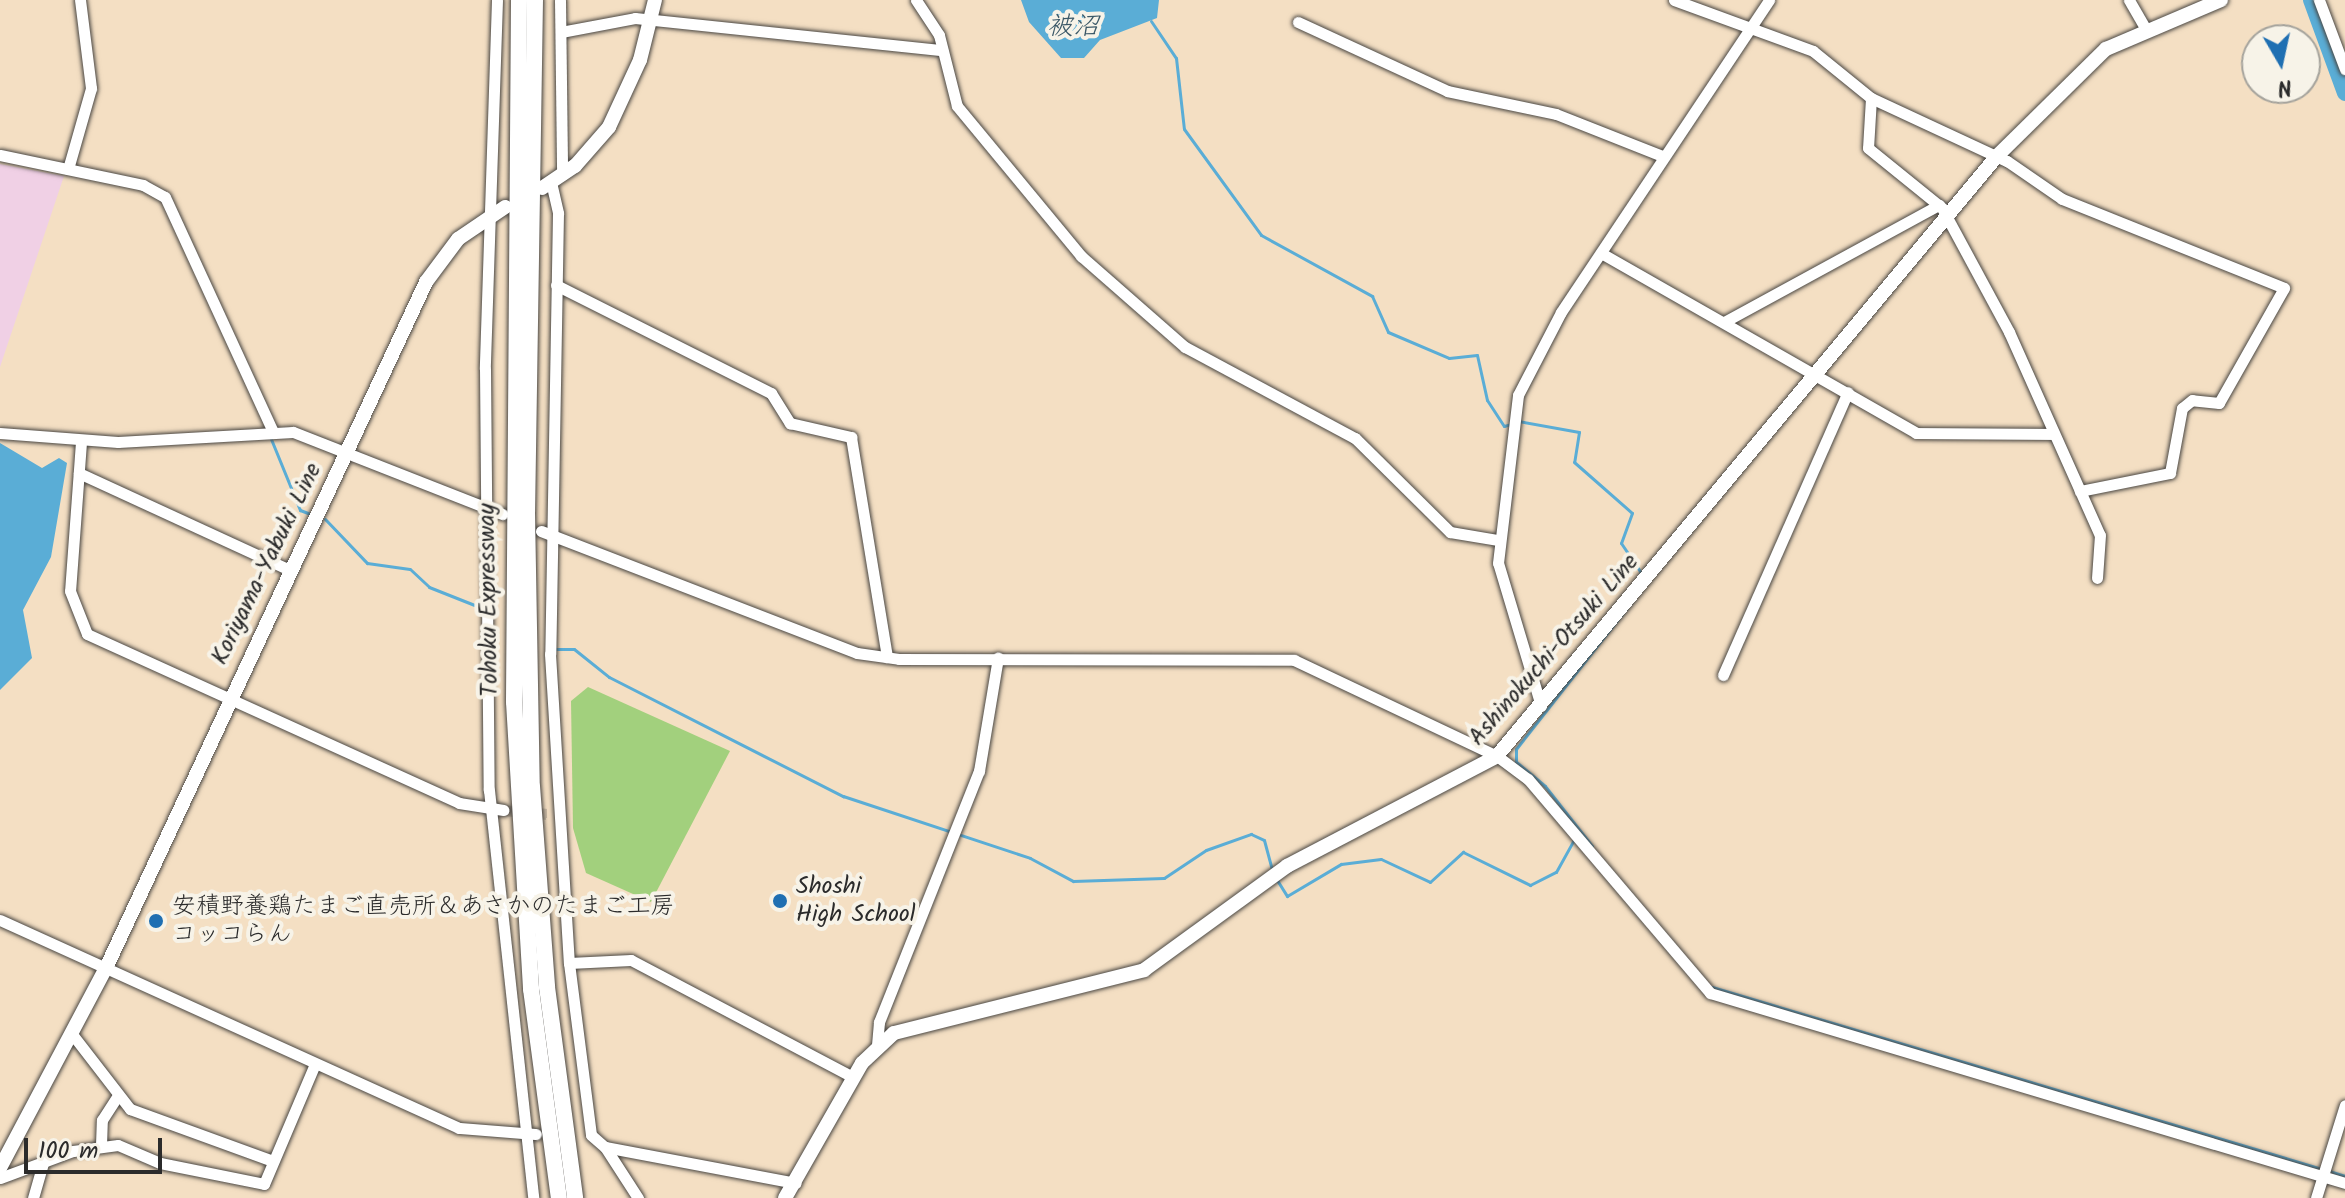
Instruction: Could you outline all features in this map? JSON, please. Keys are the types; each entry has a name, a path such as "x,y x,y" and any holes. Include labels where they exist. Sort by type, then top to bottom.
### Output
{"highway":[{"name":"Tohoku Expressway","path":"519,0 514,716 531,989 559,1198"},
{"name":"Tohoku Expressway","path":"535,0 531,745 547,987 575,1198"}],"main road":[{"path":"551,182 616,115 655,0"},
{"name":"Ashinokuchi-Otsuki Line","path":"785,1198 853,1077 877,1045 923,1023 1075,993 1144,970 1297,860 1497,756 1818,373 1942,210 2106,49 2146,29 2221,0"},
{"name":"Koriyama-Yabuki Line","path":"0,1168 106,968 227,698 432,271 488,217 505,207"}],"street":[{"path":"68,169 91,88 80,0"},
{"path":"497,0 488,217 486,508 497,809 522,1134 533,1198"},
{"path":"560,0 561,32 551,182 558,213 546,533 550,654 569,963 591,1135"},
{"path":"916,0 931,17 966,119 1081,256 1156,322 1229,372 1355,438 1450,532 1498,540"},
{"path":"1674,0 1813,51 1871,98 1997,156 2062,199 2285,291 2219,403 2192,400 2182,408 2170,473 2080,491"},
{"path":"1541,706 1502,583 1498,540 1518,395 1662,156 1769,0"},
{"path":"2129,0 2146,29"},
{"path":"2319,0 2345,69"},
{"path":"561,32 617,18 942,50"},
{"path":"1298,22 1447,91 1556,114 1662,156"},
{"path":"1871,98 1868,148 1942,210 2054,434 2100,535 2097,578"},
{"path":"0,155 143,185 165,197 273,432"},
{"path":"1724,322 1942,210"},
{"path":"1601,253 1928,437 2054,434"},
{"path":"556,285 771,393 790,423 851,437 887,657"},
{"path":"1723,675 1848,392"},
{"path":"0,433 81,442 273,432 346,450 502,514"},
{"path":"81,442 70,591 78,624 99,642 459,803 497,809"},
{"path":"79,473 288,569"},
{"path":"546,533 827,646 887,657 1278,657 1497,756 1535,785 1710,993 2345,1183"},
{"path":"877,1045 892,985 979,771 998,658"},
{"path":"548,814 562,814"},
{"path":"0,920 459,1128 536,1134"},
{"path":"569,963 631,960 853,1077"},
{"path":"72,1034 117,1097 142,1115 273,1161"},
{"path":"0,1178 101,1145 258,1185 267,1182 315,1064"},
{"path":"101,1145 102,1120 117,1097"},
{"path":"2316,1198 2345,1105"},
{"path":"576,1134 591,1135 605,1147 638,1198"},
{"path":"605,1147 796,1183"},
{"path":"33,1198 43,1162"}],"shaded area":[{"path":"0,164 64,176 0,367"}],"green space":[{"path":"588,687 730,751 651,902 586,873 573,828 571,701"}],"water":[{"name":"被沼","path":"1021,0 1159,0 1157,18 1100,40 1084,58 1061,58 1029,22"},
{"path":"0,443 42,468 59,458 67,463 51,557 23,610 32,658 0,690"}],"waterway":[{"path":"2311,0 2345,93"},
{"path":"1151,21 1176,58 1184,129 1261,235 1372,296 1388,332 1449,358 1477,355 1487,400 1504,426 1511,424"},
{"path":"1518,421 1579,432 1574,462 1632,513 1621,543 1643,576"},
{"path":"271,439 300,510 308,513"},
{"path":"325,519 367,563 410,569 429,587 482,608"},
{"path":"1592,846 1545,786 1516,762 1516,749 1646,583"},
{"path":"555,649 574,649 609,677 843,796 1030,858 1073,881 1164,878 1206,850 1251,834 1264,840 1272,870"},
{"path":"1277,880 1287,896 1341,864 1381,859 1430,882 1463,852 1530,885 1556,872 1574,840"},
{"path":"1712,987 2322,1169"},
{"path":"2329,1171 2345,1176"}],"tunnel":[{"path":"503,810 548,814"}],"place":[{"name":"Shoshi High School","path":"780,901"},
{"name":"安積野養鶏たまご直売所＆あさかのたまご工房 コッコらん","path":"156,921"}]}
